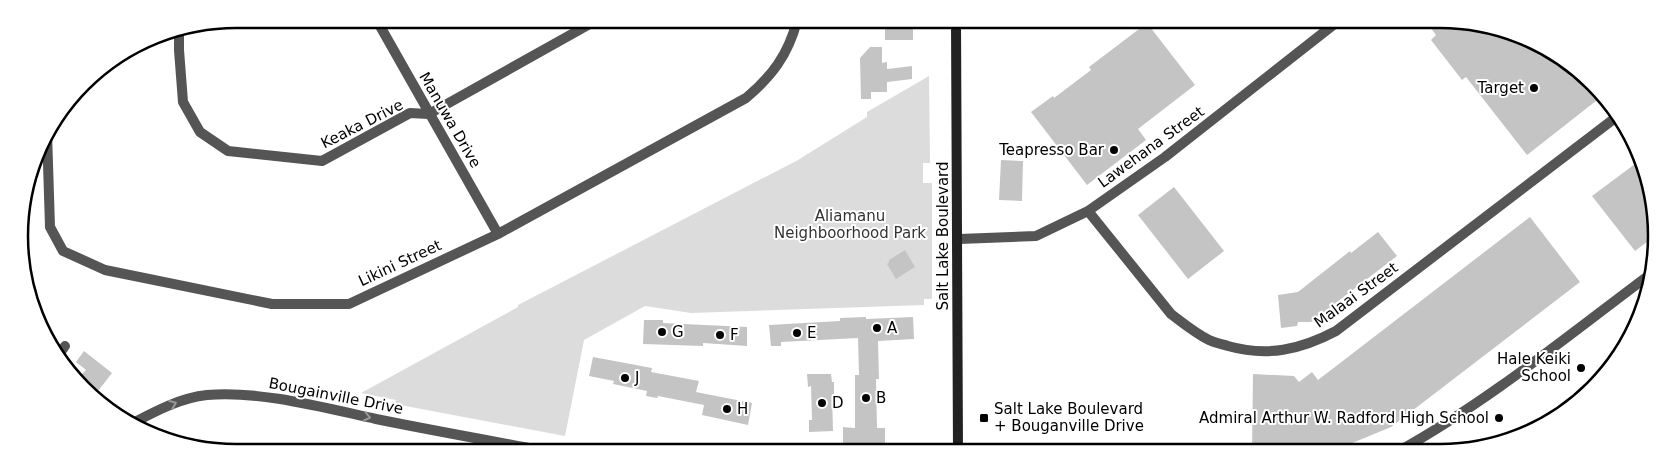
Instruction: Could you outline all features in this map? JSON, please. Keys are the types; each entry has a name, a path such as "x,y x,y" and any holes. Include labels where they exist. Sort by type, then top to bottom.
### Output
{"main road":[{"name":"Salt Lake Boulevard","path":"956,28 959,239 958,444"}],"street":[{"name":"Manuwa Drive","path":"381,28 498,234"},
{"name":"Keaka Drive","path":"179,36 183,102 200,132 228,151 322,161 410,113 429,114 583,28"},
{"name":"Likini Street","path":"47,147 50,227 63,251 105,270 272,304 349,304 498,234 746,98 762,85 776,69 788,47 795,28"},
{"name":"Lawehana Street","path":"959,239 1036,236 1088,211 1165,157 1329,28"},
{"name":"Malaai Street","path":"1088,211 1170,314 1211,341 1246,351 1274,351 1320,340 1336,331 1612,120"},
{"path":"1411,444 1460,415 1642,280"},
{"path":"62,350 65,346"},
{"name":"Bougainville Drive","path":"138,420 183,400 205,395 228,394 314,406 508,444"}],"green space":[{"name":"Aliamanu Neighboorhood Park","path":"929,76 930,163 923,163 923,183 932,183 932,299 924,299 924,305 691,313 645,306 584,340 565,436 395,404 396,400 361,393 518,307 518,305 798,160 867,117 867,112"}],"building":[{"path":"885,28 913,28 913,40 885,40"},
{"path":"1140,28 1151,28 1195,85 1138,129 1146,140 1087,185 1031,112 1053,96 1054,98 1091,70 1089,67"},
{"name":"Target","path":"1431,28 1466,29 1519,43 1543,55 1566,71 1597,100 1527,155 1466,77 1462,80 1431,40 1436,35"},
{"path":"870,47 882,47 882,63 887,62 887,69 912,66 912,79 887,82 887,92 871,92 871,99 861,99 860,58"},
{"path":"1001,160 1023,161 1022,201 999,200"},
{"path":"1635,164 1646,209 1648,241 1635,251 1592,196"},
{"path":"1174,187 1224,251 1188,279 1138,215"},
{"path":"1530,217 1580,282 1391,427 1350,444 1252,444 1253,374 1294,376 1299,382 1312,372 1318,380"},
{"path":"1378,232 1397,256 1311,322 1298,322 1297,326 1281,328 1278,295 1298,292 1350,251 1351,253"},
{"path":"905,250 915,267 896,279 887,264 889,260"},
{"path":"913,317 914,339 878,341 879,379 876,379 877,428 885,428 885,444 843,444 843,427 855,428 855,375 859,375 858,338 781,342 781,346 771,346 769,325 840,321 840,318"},
{"path":"644,320 663,320 663,323 747,327 747,346 703,343 703,346 643,344"},
{"path":"84,351 112,373 98,391 81,375 86,370 76,362"},
{"name":"J","path":"593,357 652,368 651,372 699,381 696,392 752,403 748,425 702,415 704,405 658,396 657,398 646,396 647,391 613,384 614,381 589,376"},
{"name":"D","path":"807,374 831,374 832,382 834,382 834,394 832,394 833,431 809,432 809,420 812,420 811,386 808,387"}],"place":[{"name":"Target","path":"1534,88"},
{"name":"Teapresso Bar","path":"1114,150"},
{"name":"A","path":"877,328"},
{"name":"G","path":"662,332"},
{"name":"E","path":"797,333"},
{"name":"F","path":"720,335"},
{"name":"Hale Keiki School","path":"1581,368"},
{"name":"J","path":"625,378"},
{"name":"B","path":"866,398"},
{"name":"D","path":"822,403"},
{"name":"H","path":"727,409"},
{"name":"Salt Lake Boulevard + Bouganville Drive","path":"984,418"},
{"name":"Admiral Arthur W. Radford High School","path":"1499,418"}]}
